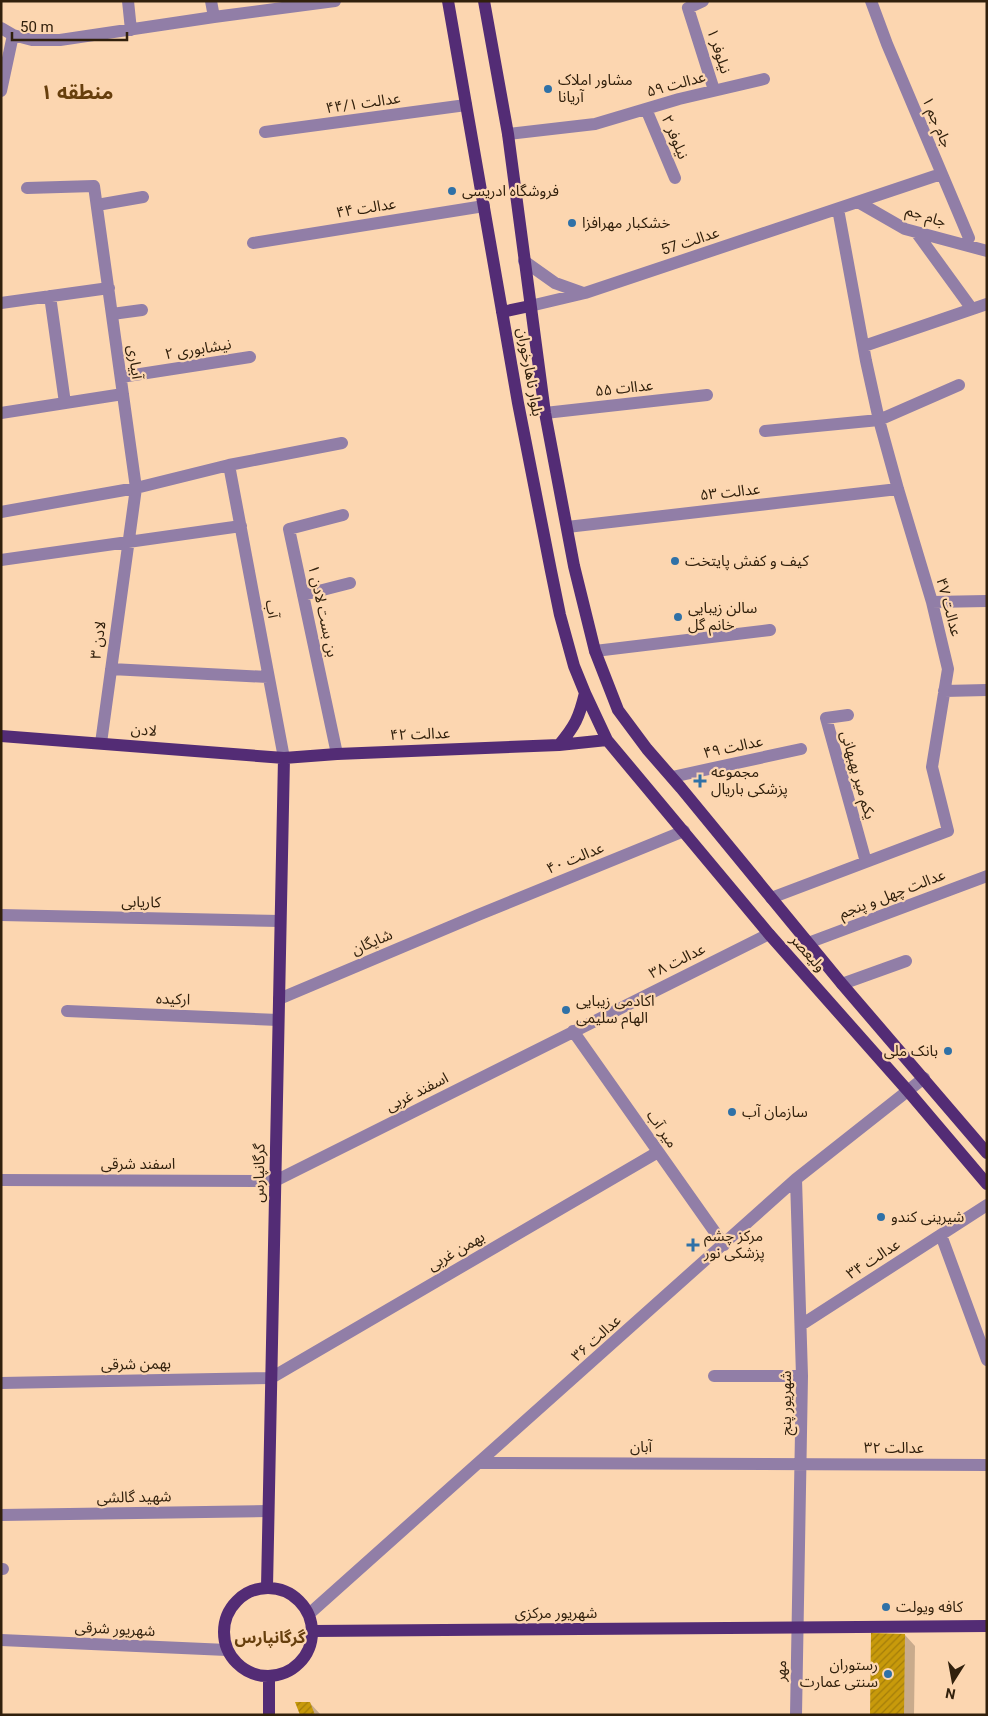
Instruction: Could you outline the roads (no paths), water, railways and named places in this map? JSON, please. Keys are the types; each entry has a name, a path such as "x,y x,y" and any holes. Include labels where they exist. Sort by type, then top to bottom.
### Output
{"main road":[{"name":"بلوار ناهارخوران","path":"448,1 520,413 560,615 574,666 607,740"},
{"name":"بلوار ناهارخوران","path":"484,1 508,134 545,413 567,527 595,651 618,710"},
{"path":"502,312 530,306"},
{"path":"559,745 574,728 586,694"},
{"name":"ولیعصر","path":"618,710 647,749 842,984 987,1153"},
{"name":"لادن","path":"1,736 284,758"},
{"name":"عدالت ۴۲","path":"284,758 559,745 607,740"},
{"name":"ولیعصر","path":"607,740 769,934 908,1091 987,1184"},
{"name":"گرگانپارس","path":"267,1587 284,758"},
{"path":"267,1587 284,1590 299,1600 309,1614 313,1631 310,1648 301,1663 286,1673 269,1677 252,1674 237,1665 227,1650 223,1634 226,1616 235,1602 250,1591 267,1587"},
{"name":"شهریور مرکزی","path":"313,1631 987,1626"},
{"path":"269,1677 269,1715"}],"street":[{"path":"128,1 131,30"},
{"path":"211,1 214,17"},
{"path":"1,28 13,35 41,41 60,40 335,1"},
{"name":"۱ نیلوفر","path":"703,1 688,8 714,90"},
{"name":"۱ جام جم","path":"871,1 886,44 969,238"},
{"path":"1,91 13,35"},
{"name":"عدالت ۵۹","path":"508,134 595,124 714,90 764,79"},
{"name":"۴۴/۱ عدالت","path":"265,132 466,105"},
{"name":"۲ نیلوفر","path":"646,109 675,178"},
{"path":"858,202 941,174"},
{"name":"آبیاری","path":"27,188 94,186 136,488 129,542"},
{"path":"97,205 143,197"},
{"name":"عدالت 57","path":"530,306 585,293 858,202"},
{"name":"جام جم","path":"858,202 905,229 987,251"},
{"name":"۴۴ عدالت","path":"253,243 484,206"},
{"name":"عدالت ۴۷","path":"771,898 948,831 932,767 948,669 932,602 898,490 880,420 838,209"},
{"path":"916,232 972,310"},
{"path":"524,261 555,283 585,293"},
{"path":"1,303 109,288"},
{"path":"50,296 65,403"},
{"path":"864,346 987,304"},
{"path":"112,314 142,310"},
{"name":"نیشابوری ۲","path":"121,377 250,357"},
{"path":"765,431 880,420 959,385"},
{"path":"1,413 123,394"},
{"name":"عداات ۵۵","path":"545,413 707,395"},
{"path":"1,512 136,488 229,465 342,443"},
{"name":"آب","path":"229,465 284,758"},
{"name":"عدالت ۵۳","path":"567,527 898,490"},
{"name":"۱ بن بست لادن","path":"337,754 288,529 343,515"},
{"path":"1,560 240,526"},
{"name":"۳ لادن","path":"100,743 129,542"},
{"path":"303,595 350,583"},
{"path":"932,602 987,601"},
{"path":"595,651 770,630"},
{"path":"111,669 268,677"},
{"path":"944,691 987,690"},
{"name":"یکم میر بهبهانی","path":"848,715 826,718 866,862"},
{"name":"عدالت ۴۹","path":"672,777 801,749"},
{"name":"عدالت ۴۰","path":"478,915 684,831"},
{"name":"عدالت چهل و پنجم","path":"808,943 987,876"},
{"name":"کاریابی","path":"1,915 280,921"},
{"name":"شایگان","path":"279,999 478,915"},
{"name":"عدالت ۳۸","path":"573,1031 769,934"},
{"path":"842,984 906,961"},
{"name":"ارکیده","path":"67,1012 278,1020"},
{"name":"میر آب","path":"573,1031 724,1245"},
{"name":"اسفند غربی","path":"275,1181 573,1031"},
{"name":"عدالت ۳۶","path":"309,1614 796,1179 924,1078"},
{"name":"بهمن غربی","path":"271,1378 658,1152"},
{"name":"شهریور پنج","path":"796,1179 802,1376 799,1628"},
{"name":"اسفند شرقی","path":"1,1180 275,1181"},
{"name":"عدالت ۳۴","path":"801,1325 987,1205"},
{"path":"941,1235 987,1360"},
{"path":"714,1376 802,1376"},
{"name":"بهمن شرقی","path":"1,1383 271,1378"},
{"name":"آبان","path":"480,1463 802,1464"},
{"name":"عدالت ۳۲","path":"802,1464 987,1465"},
{"name":"شهید گالشی","path":"1,1516 268,1511"},
{"name":"مهر","path":"796,1715 799,1628"},
{"name":"شهریور شرقی","path":"1,1640 227,1650"}],"place":[{"name":"مشاور املاک آریانا","path":"548,89"},
{"name":"فروشگاه ادریسی","path":"452,191"},
{"name":"خشكبار مهرافزا","path":"572,223"},
{"name":"کیف و کفش پایتخت","path":"675,561"},
{"name":"سالن زیبایی خانم گل","path":"678,617"},
{"name":"مجموعه پزشکی باریال","path":"700,781"},
{"name":"اکادمی زیبایی الهام سلیمی","path":"566,1010"},
{"name":"بانک ملی","path":"948,1051"},
{"name":"سازمان آب","path":"732,1112"},
{"name":"شیرینی کندو","path":"881,1217"},
{"name":"مرکز چشم پزشکی نور","path":"693,1245"},
{"name":"کافه ویولت","path":"886,1607"},
{"name":"رستوران سنتی عمارت","path":"888,1674"}],"district":[{"name":"منطقه ۱","path":"77,92"},
{"name":"گرگانپارس","path":"270,1637"}]}
